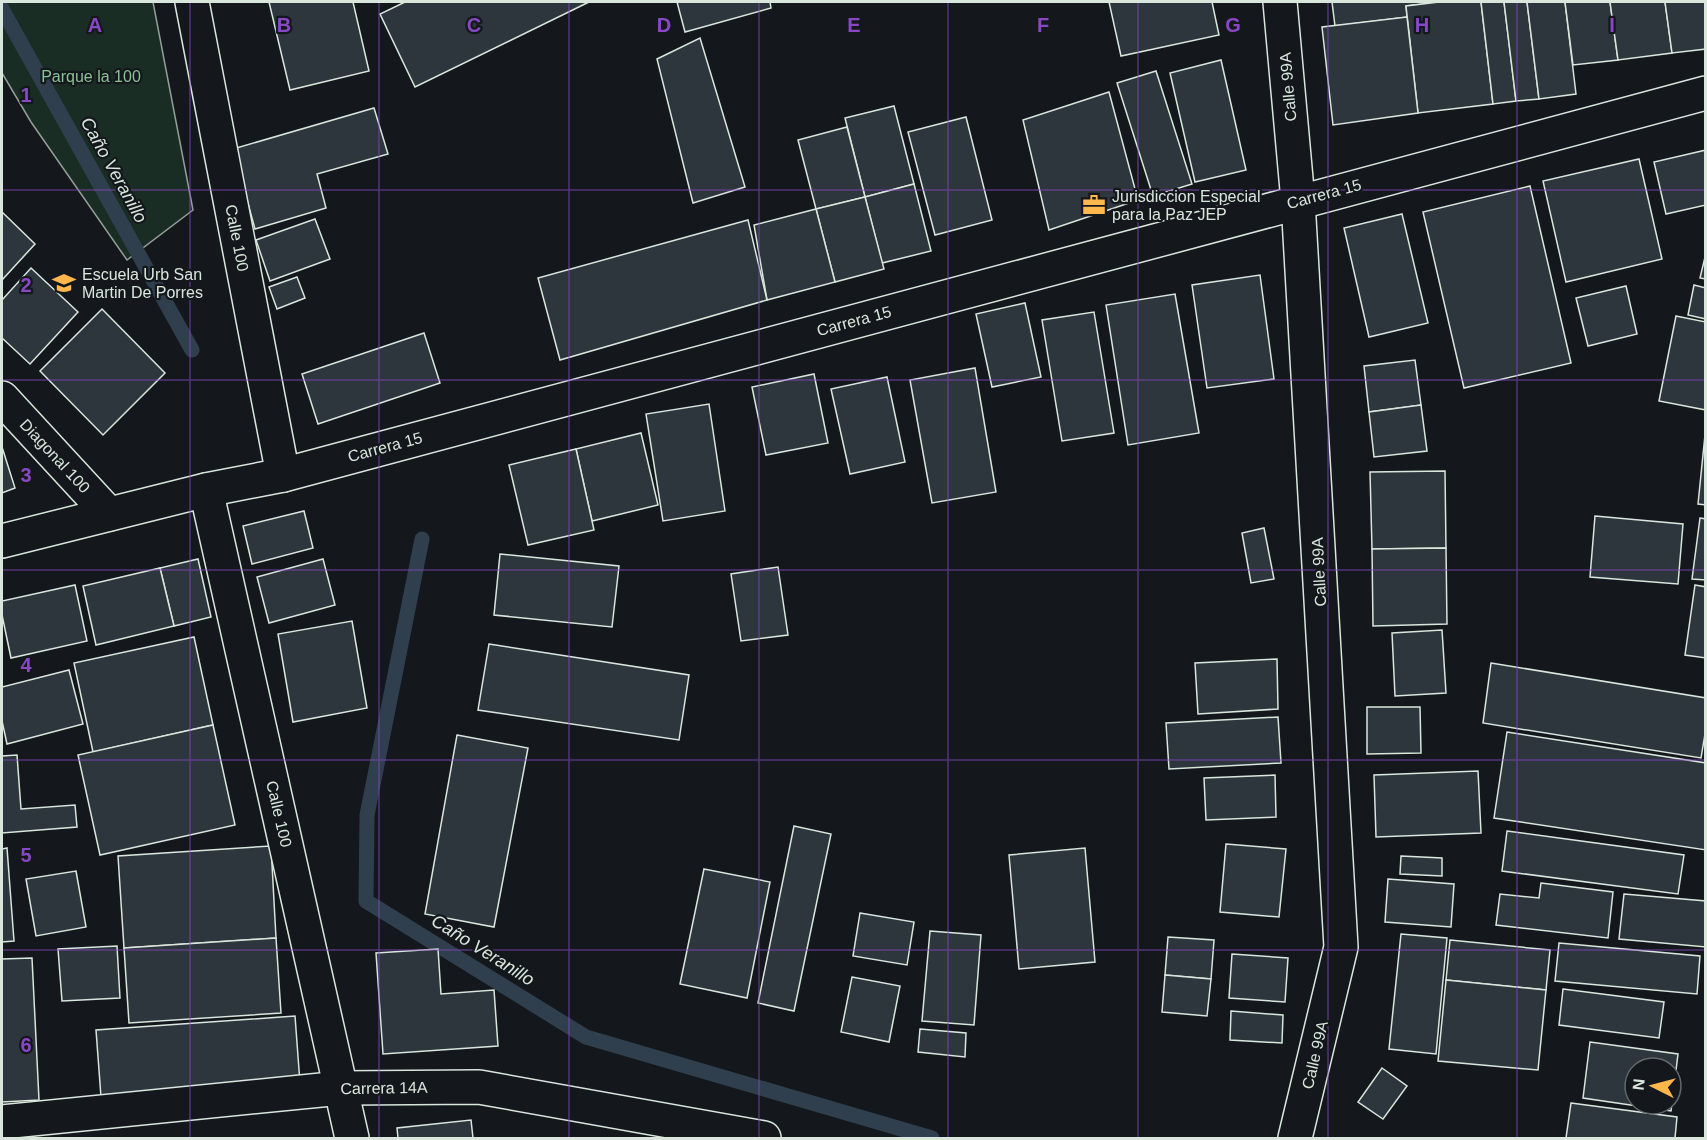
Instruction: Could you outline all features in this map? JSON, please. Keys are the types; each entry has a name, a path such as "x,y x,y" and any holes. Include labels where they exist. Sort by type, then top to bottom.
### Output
{"street":[{"name":"Calle 100","path":"192,2 283,475"},
{"name":"Calle 99A","path":"1280,2 1298,201 1341,947 1295,1138"},
{"name":"Carrera 15","path":"2,541 206,490 283,475 1706,93"},
{"name":"Diagonal 100","path":"2,398 109,514"},
{"name":"Calle 100","path":"206,490 352,1138"},
{"name":"Carrera 14A","path":"2,1122 341,1088 479,1088 764,1138"}],"green space":[{"name":"Parque la 100","path":"2,2 153,2 193,210 127,260 31,122 2,73"}],"building":[{"path":"269,2 353,2 369,71 290,90"},
{"path":"405,2 589,2 415,87 380,14"},
{"path":"677,2 770,2 771,8 685,32"},
{"path":"1109,2 1212,2 1219,35 1121,56"},
{"path":"1332,2 1423,2 1424,4 1406,6 1407,17 1335,26"},
{"path":"1439,2 1481,2 1493,104 1418,113 1406,6"},
{"path":"1481,2 1504,2 1516,101 1493,104"},
{"path":"1504,2 1527,2 1539,99 1516,101"},
{"path":"1527,2 1565,2 1576,94 1539,99"},
{"path":"1565,2 1610,2 1618,60 1573,65"},
{"path":"1610,2 1665,2 1672,53 1618,60"},
{"path":"1665,2 1706,2 1706,49 1672,53"},
{"path":"1407,17 1418,113 1333,125 1322,27"},
{"path":"700,38 745,187 693,203 657,59"},
{"path":"1221,60 1246,170 1195,182 1170,73"},
{"path":"1156,71 1192,184 1153,196 1117,83"},
{"path":"1109,92 1138,200 1049,230 1023,120"},
{"path":"894,106 914,184 865,197 845,118"},
{"path":"374,108 388,154 317,174 326,208 255,229 233,149"},
{"path":"966,117 992,220 935,235 908,132"},
{"path":"847,127 865,197 816,209 798,140"},
{"path":"1706,150 1706,205 1666,214 1654,162"},
{"path":"1639,159 1662,259 1566,282 1543,181"},
{"path":"914,184 931,251 882,263 865,197"},
{"path":"1530,186 1571,363 1464,388 1423,212"},
{"path":"865,197 884,269 835,282 816,209"},
{"path":"816,209 835,282 767,300 754,225"},
{"path":"2,212 35,244 2,280"},
{"path":"1402,214 1428,323 1369,337 1344,228"},
{"path":"315,219 330,259 270,281 256,240"},
{"path":"748,220 767,300 560,360 538,278"},
{"path":"1706,253 1706,279 1700,278"},
{"path":"31,268 78,312 30,364 2,338 2,300"},
{"path":"1260,275 1274,379 1207,388 1192,285"},
{"path":"297,277 305,298 277,309 269,287"},
{"path":"1694,285 1706,288 1706,319 1688,315"},
{"path":"1626,286 1637,334 1588,346 1576,298"},
{"path":"1175,294 1199,433 1128,445 1106,305"},
{"path":"1025,303 1041,377 992,387 976,314"},
{"path":"102,309 165,373 103,435 40,371"},
{"path":"1094,312 1114,433 1062,441 1042,320"},
{"path":"1676,316 1706,322 1706,410 1659,401"},
{"path":"424,333 440,383 318,424 302,374"},
{"path":"1415,360 1421,405 1369,412 1364,366"},
{"path":"975,368 996,492 932,503 910,380"},
{"path":"814,374 828,443 766,455 752,387"},
{"path":"887,377 905,462 850,474 831,389"},
{"path":"709,404 725,511 663,521 646,414"},
{"path":"1421,405 1427,451 1374,457 1369,412"},
{"path":"641,433 658,505 592,521 576,449"},
{"path":"1706,435 1706,505 1698,504"},
{"path":"2,447 15,488 2,493"},
{"path":"576,449 594,530 528,545 509,465"},
{"path":"1445,471 1446,548 1372,549 1370,472"},
{"path":"304,511 313,548 252,564 243,526"},
{"path":"1595,516 1683,524 1678,584 1590,577"},
{"path":"1700,518 1706,519 1706,580 1692,579"},
{"path":"1264,528 1274,579 1251,583 1242,533"},
{"path":"1446,548 1447,624 1373,626 1372,549"},
{"path":"500,554 619,566 612,627 494,615"},
{"path":"198,559 211,617 174,626 160,568"},
{"path":"323,559 335,605 269,623 257,577"},
{"path":"778,567 788,635 741,641 731,574"},
{"path":"160,568 174,626 96,645 83,586"},
{"path":"75,585 87,641 11,658 2,615 2,601"},
{"path":"1695,585 1706,587 1706,658 1685,655"},
{"path":"352,621 367,708 293,722 278,634"},
{"path":"1442,630 1446,693 1395,696 1392,633"},
{"path":"194,637 213,725 93,752 74,663"},
{"path":"489,644 689,675 679,740 478,710"},
{"path":"1277,659 1278,709 1198,714 1195,663"},
{"path":"1491,663 1706,698 1706,728 1701,758 1483,723"},
{"path":"69,670 83,724 7,744 2,721 2,687"},
{"path":"1367,707 1420,707 1421,753 1367,754"},
{"path":"1278,717 1281,763 1169,769 1166,723"},
{"path":"213,725 235,825 100,855 78,755"},
{"path":"1507,732 1706,763 1706,850 1494,818"},
{"path":"457,735 528,748 494,927 425,914"},
{"path":"17,755 21,809 75,805 77,827 2,833 2,756"},
{"path":"1478,771 1481,833 1376,837 1374,775"},
{"path":"1275,775 1276,817 1206,820 1204,778"},
{"path":"794,826 831,834 794,1011 758,1003"},
{"path":"1507,831 1684,855 1678,894 1502,871"},
{"path":"1226,844 1286,849 1279,917 1220,912"},
{"path":"271,846 276,938 124,948 118,856"},
{"path":"7,848 14,941 2,942 2,849"},
{"path":"1085,848 1095,962 1019,969 1009,855"},
{"path":"1401,856 1442,858 1442,876 1400,874"},
{"path":"704,869 770,882 747,998 680,984"},
{"path":"76,871 86,927 36,936 26,879"},
{"path":"1388,879 1454,884 1451,927 1385,922"},
{"path":"1541,883 1613,892 1608,938 1496,925 1500,894 1539,898"},
{"path":"1624,894 1706,901 1706,947 1619,939"},
{"path":"860,913 914,922 907,965 853,956"},
{"path":"930,931 981,935 974,1025 922,1021"},
{"path":"1401,934 1447,938 1436,1054 1389,1049"},
{"path":"1168,937 1214,940 1211,979 1165,975"},
{"path":"276,938 281,1013 129,1023 124,948"},
{"path":"1450,940 1550,950 1546,990 1446,980"},
{"path":"1559,943 1700,956 1697,994 1555,981"},
{"path":"117,946 120,998 62,1001 58,949"},
{"path":"438,949 441,994 494,990 498,1046 383,1054 376,953"},
{"path":"1232,954 1288,958 1285,1002 1229,998"},
{"path":"32,958 39,1100 2,1102 2,959"},
{"path":"1165,975 1211,979 1207,1016 1162,1012"},
{"path":"852,977 900,986 889,1042 841,1032"},
{"path":"1446,980 1546,990 1538,1070 1438,1061"},
{"path":"1563,989 1664,1002 1659,1038 1559,1025"},
{"path":"1231,1011 1283,1015 1282,1043 1230,1040"},
{"path":"295,1016 300,1083 101,1097 96,1030"},
{"path":"920,1029 966,1033 965,1057 918,1052"},
{"path":"1590,1042 1678,1054 1678,1056 1623,1056 1623,1104 1583,1098"},
{"path":"1382,1068 1407,1086 1383,1119 1358,1102"},
{"path":"1571,1103 1623,1110 1623,1116 1677,1117 1675,1138 1566,1138"},
{"path":"471,1120 473,1138 398,1138 397,1128"}],"waterway":[{"name":"Caño Veranillo","path":"2,9 192,350"},
{"name":"Caño Veranillo","path":"422,539 367,815 366,901 586,1037 932,1138"}],"place":[{"name":"Jurisdiccion Especial para la Paz JEP","path":"1094,205"},
{"name":"Escuela Urb San Martin De Porres","path":"64,283"}]}
